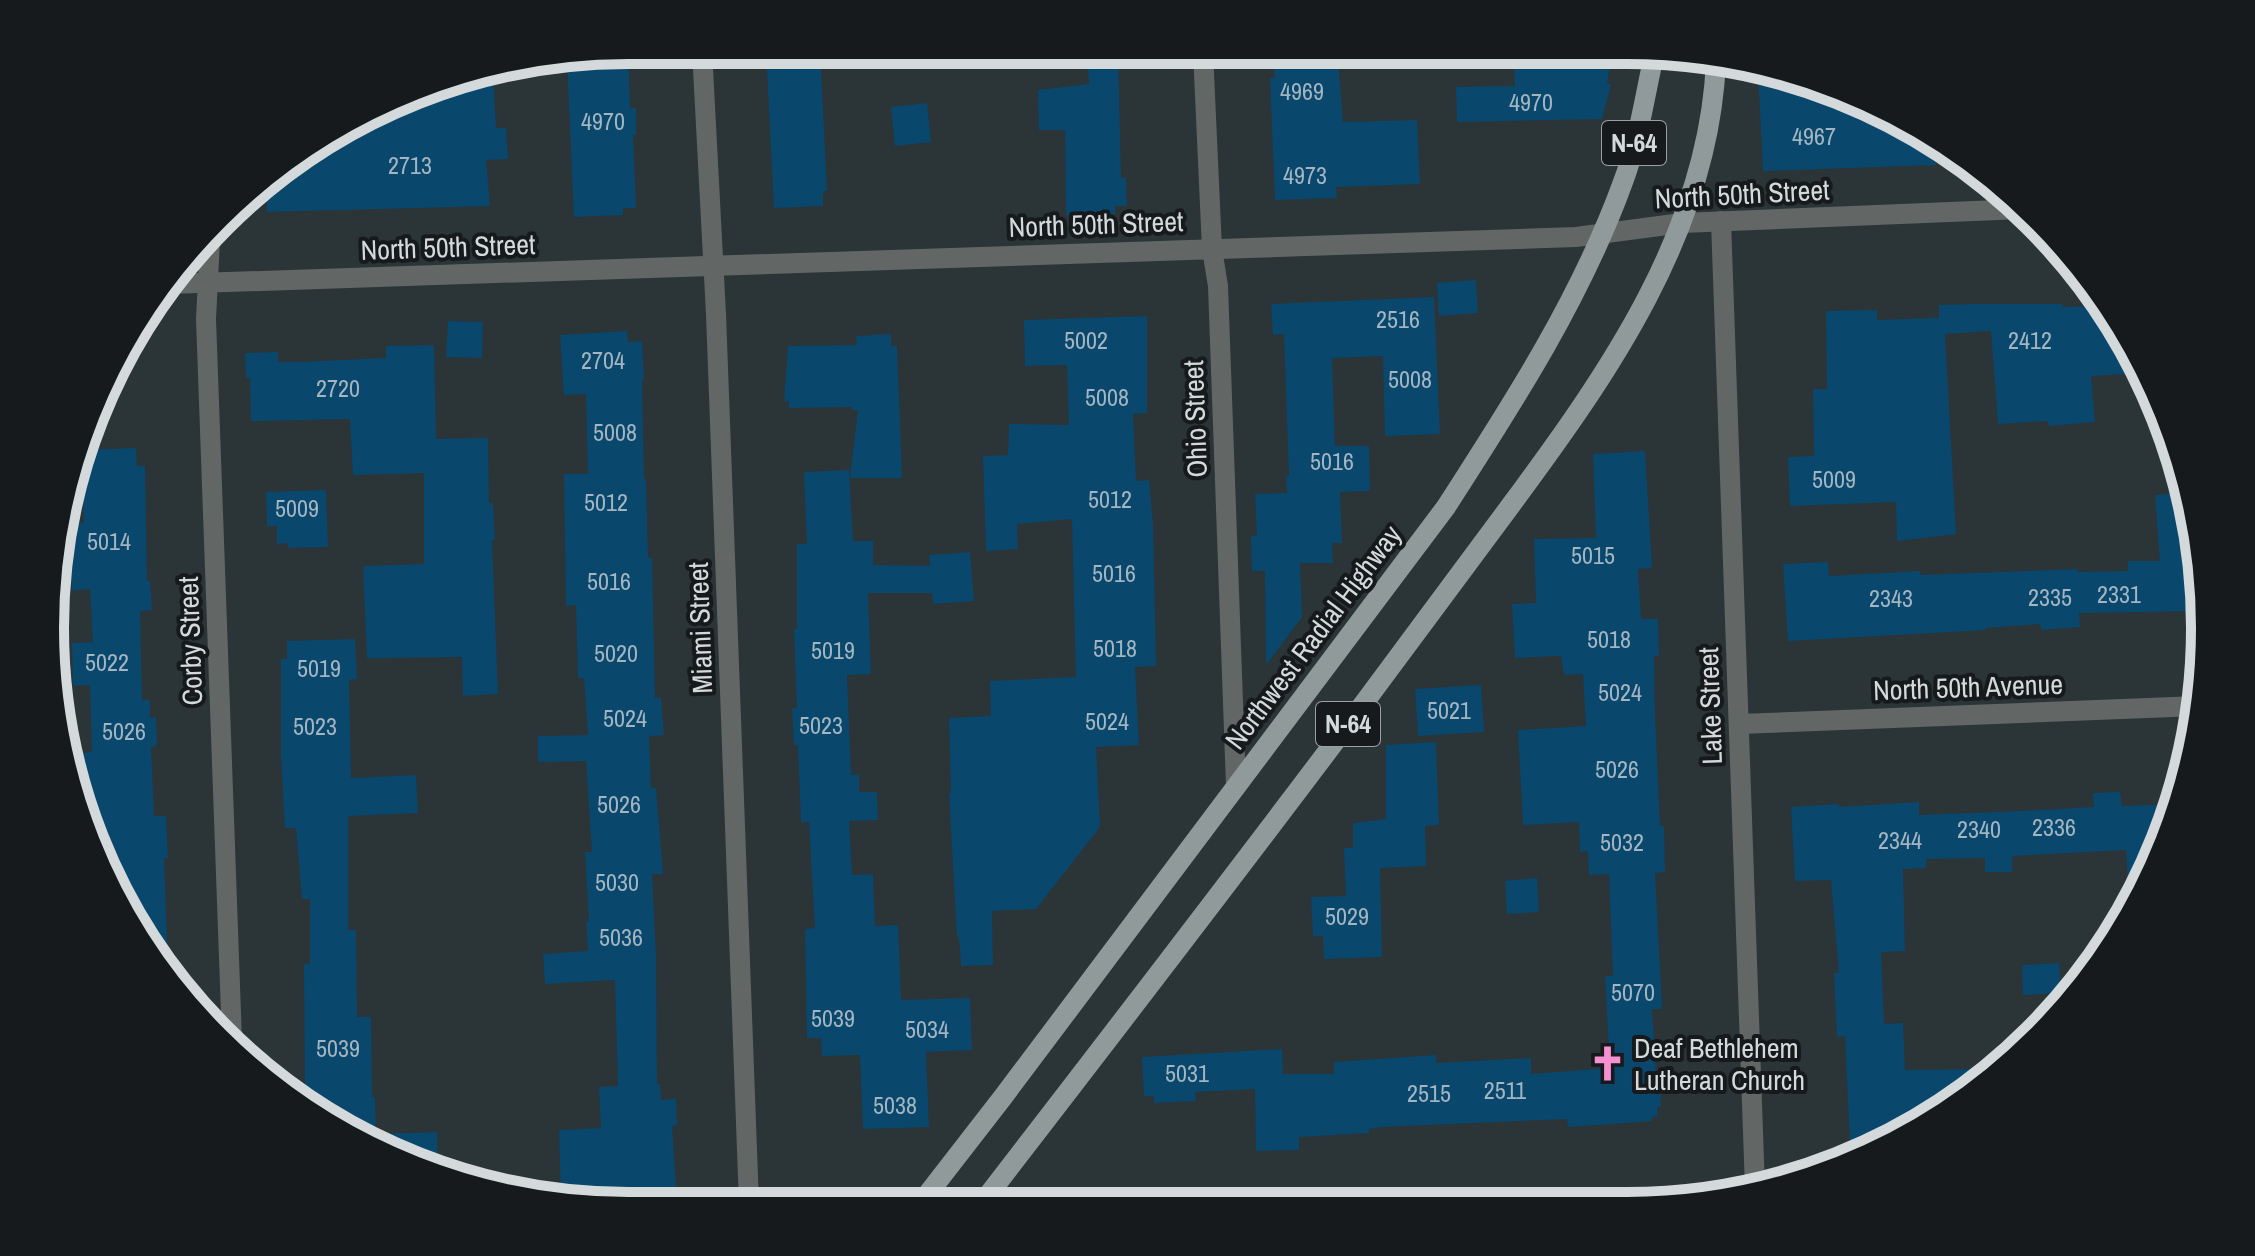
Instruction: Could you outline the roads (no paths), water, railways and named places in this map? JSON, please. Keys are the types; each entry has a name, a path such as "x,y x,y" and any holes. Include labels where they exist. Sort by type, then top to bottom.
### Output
{"main road":[{"name":"Northwest Radial Highway","path":"929,1192 1446,507 1501,422 1556,329 1603,233 1625,178 1652,65"},
{"name":"N-64","path":"990,1192 1239,870 1564,434 1637,315 1682,223 1703,156 1715,71"}],"street":[{"name":"Miami Street","path":"703,64 716,314 749,1192"},
{"name":"Ohio Street","path":"1204,64 1212,249 1218,286 1236,786"},
{"name":"North 50th Street","path":"182,283 1576,237 1682,223 2005,210"},
{"name":"Lake Street","path":"1721,221 1755,1177"},
{"name":"Corby Street","path":"210,250 206,319 232,1029"},
{"name":"North 50th Avenue","path":"1739,724 2185,707"}],"place":[{"name":"Deaf Bethlehem Lutheran Church","path":"1608,1064"}]}
